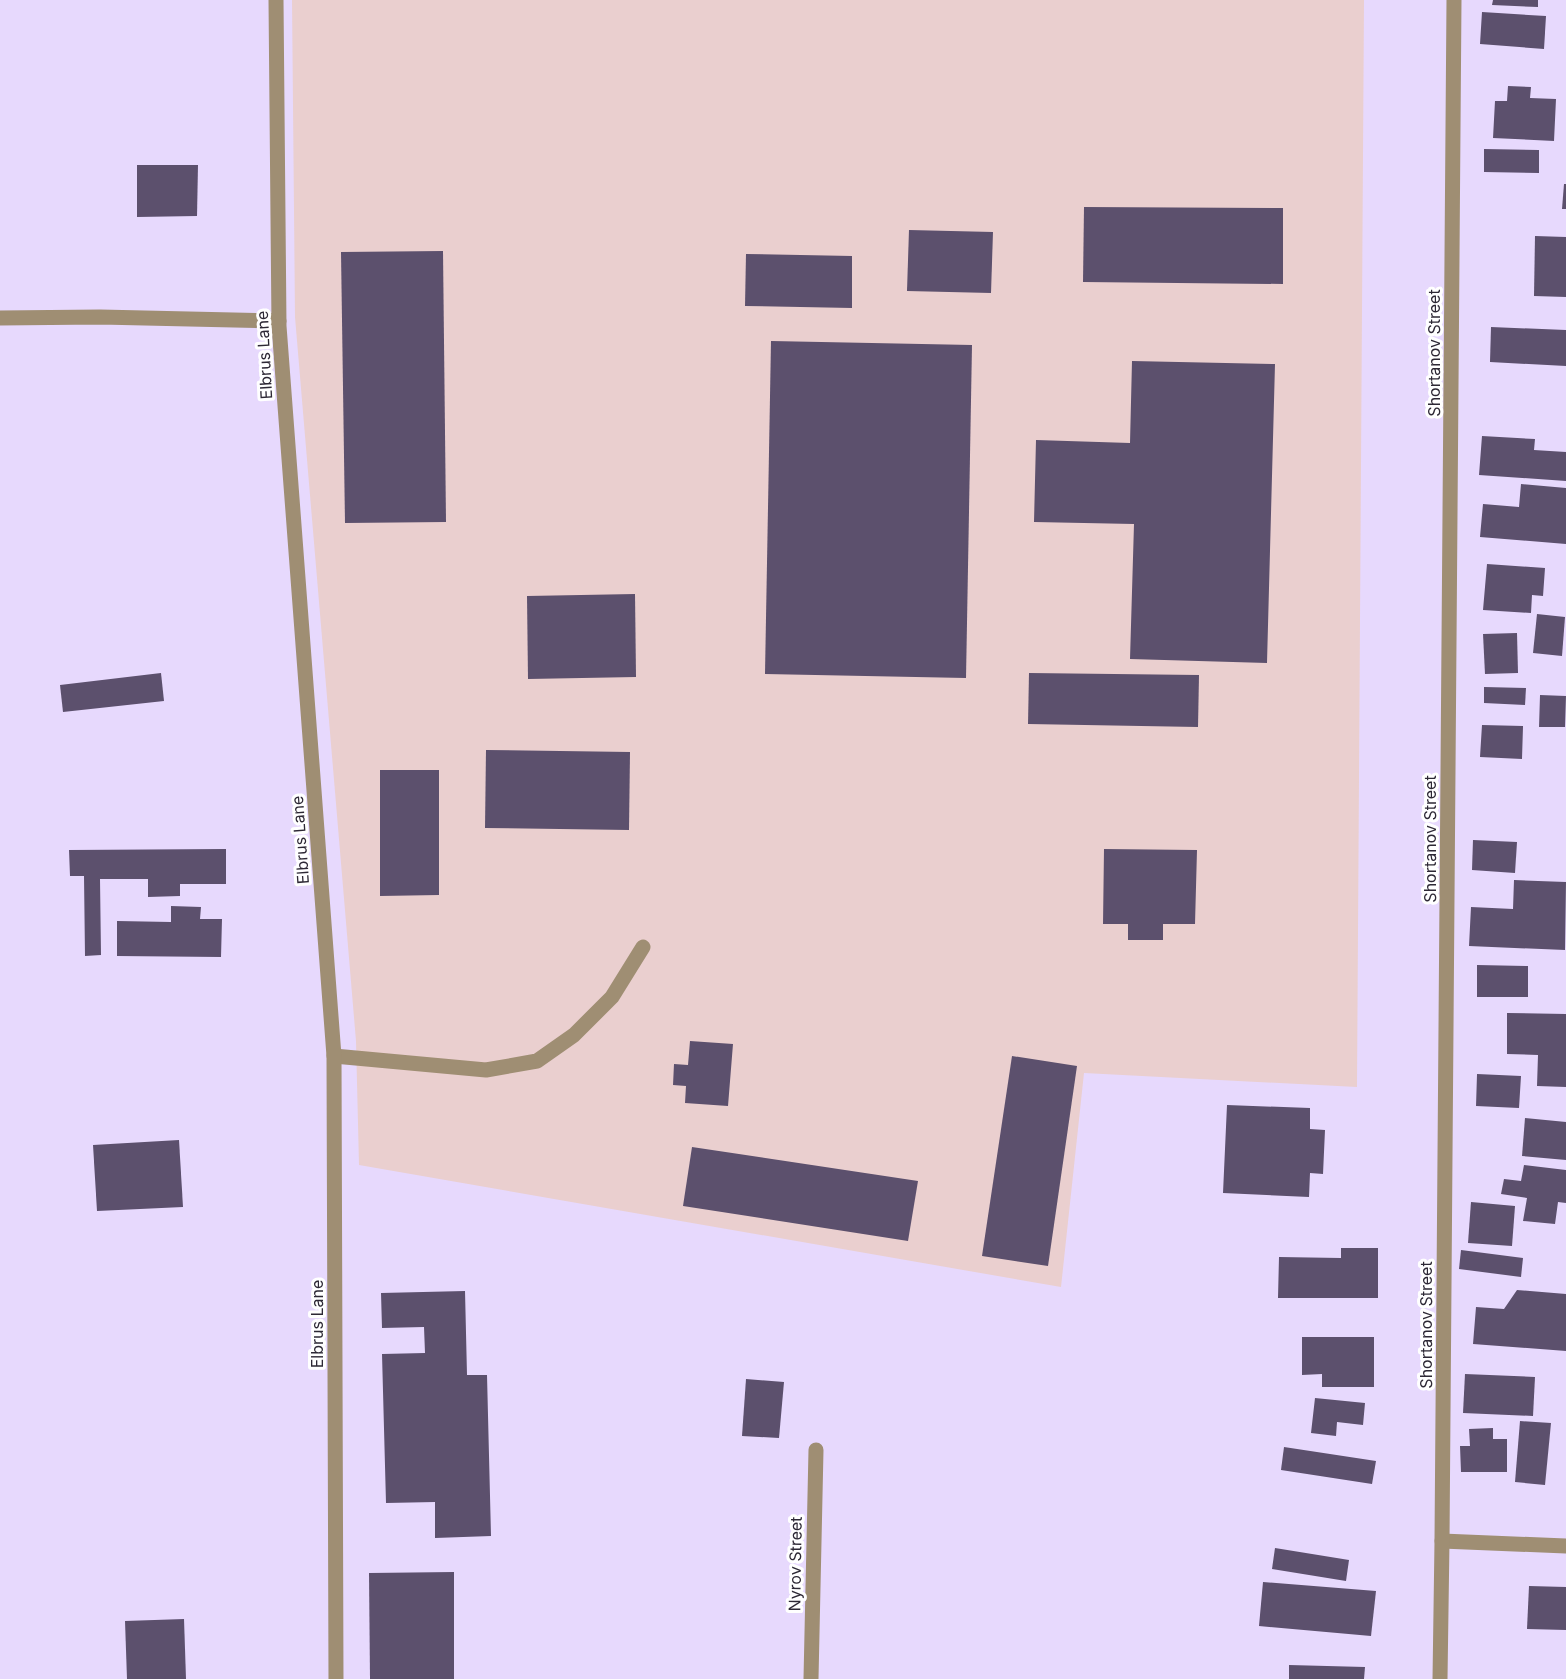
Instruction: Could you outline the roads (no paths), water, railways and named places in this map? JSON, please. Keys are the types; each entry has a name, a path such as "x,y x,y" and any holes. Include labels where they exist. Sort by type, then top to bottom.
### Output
{"street":[{"name":"Elbrus Lane","path":"276,0 279,321 334,1056 336,1679"},
{"name":"Shortanov Street","path":"1440,1679 1454,0"},
{"path":"0,318 100,317 279,321"},
{"path":"334,1056 486,1070 537,1061 574,1035 612,997 643,947"},
{"name":"Nyrov Street","path":"811,1679 816,1450"},
{"path":"1442,1541 1566,1546"}]}
